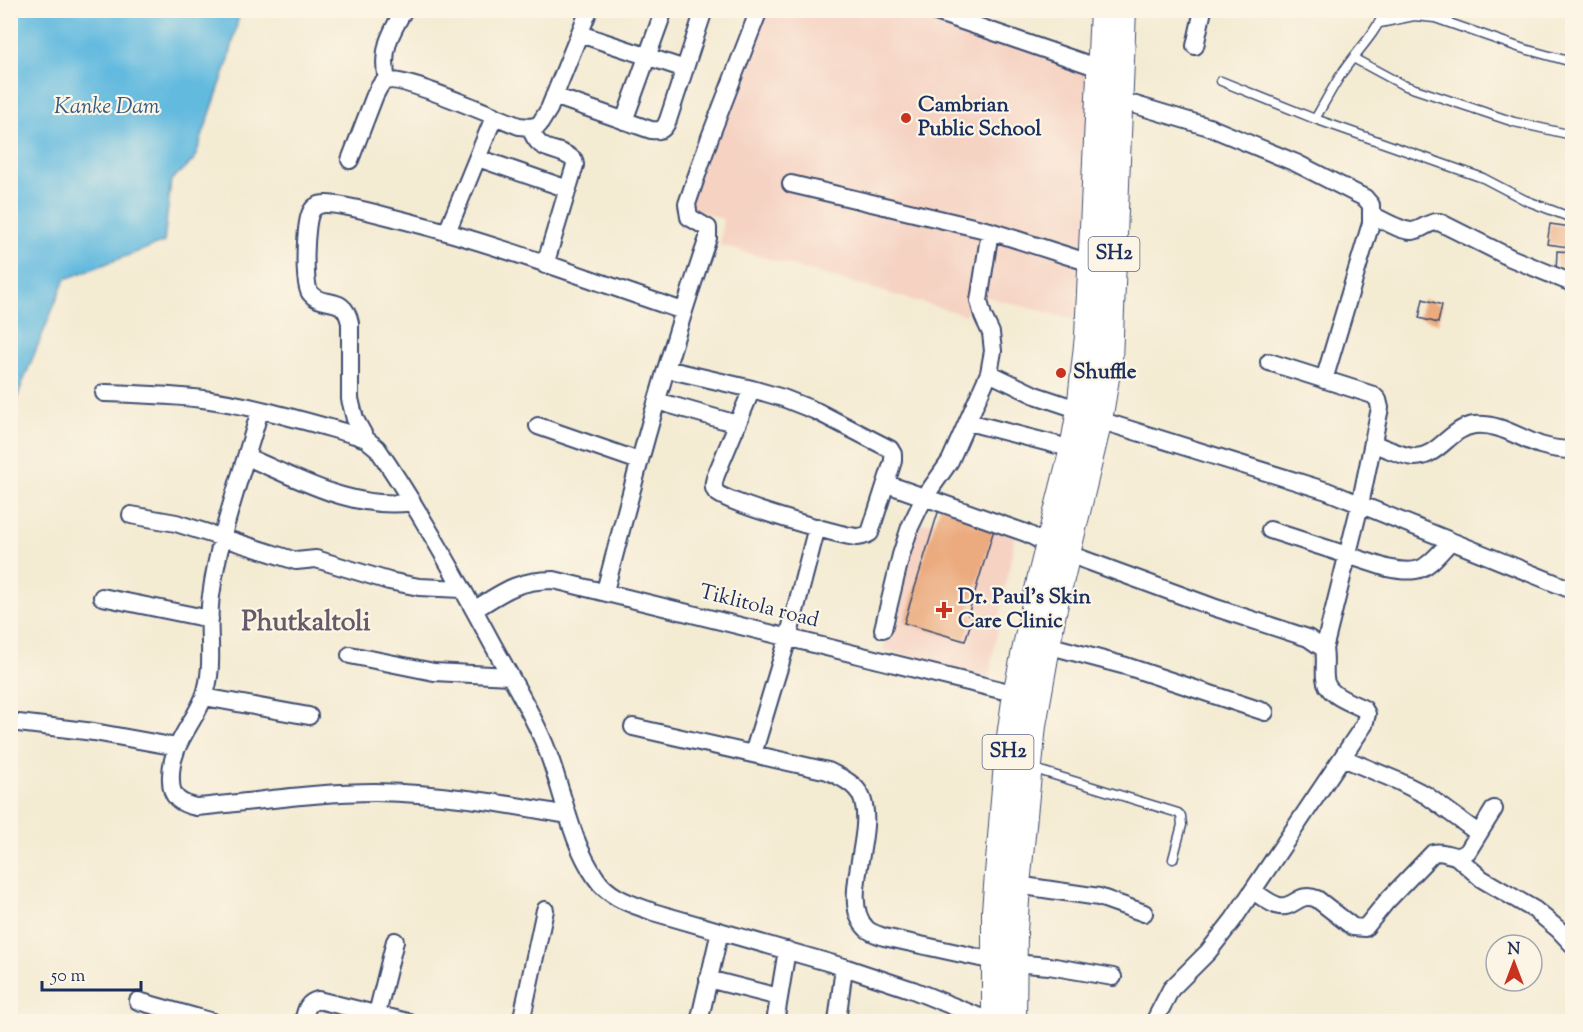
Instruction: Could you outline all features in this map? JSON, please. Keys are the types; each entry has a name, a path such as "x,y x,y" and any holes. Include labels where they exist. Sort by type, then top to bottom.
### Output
{"main road":[{"name":"SH2","path":"993,1022 1017,885 1028,767 1027,696 1030,622 1058,549 1089,415 1090,263 1103,10"},
{"name":"SH2","path":"1013,1022 1003,962 999,859 1008,751 1047,645 1073,449 1089,415 1109,360 1123,10"}],"street":[{"path":"387,81 384,67 385,51 389,35 404,10"},
{"path":"350,160 379,86 387,81 398,80 423,88 519,126 530,128 539,125 554,96 589,10"},
{"path":"624,121 664,10"},
{"path":"554,96 651,130 660,131 665,128 704,10"},
{"path":"605,591 639,461 709,232 704,224 689,217 687,204 759,10"},
{"path":"930,10 1099,68"},
{"path":"1195,46 1203,10"},
{"path":"580,34 685,69"},
{"path":"1119,100 1209,127 1296,163 1365,198 1371,205 1372,214 1324,380"},
{"path":"447,232 494,117"},
{"path":"530,128 537,143 570,156 575,165 545,265"},
{"path":"478,158 568,189"},
{"path":"791,184 990,231 1090,263"},
{"path":"366,439 355,419 350,399 348,313 342,306 315,297 309,291 306,253 308,219 311,210 318,205 328,204 447,232 683,311"},
{"path":"1372,214 1403,229 1413,231 1432,222 1439,222 1511,258 1572,283"},
{"path":"883,629 910,527 924,498 950,461 989,373 993,351 991,333 982,316 979,301 990,231"},
{"path":"1154,1022 1172,989 1208,952 1253,891 1343,758 1364,725 1367,714 1364,709 1328,689 1325,682 1324,649 1374,444 1380,408 1378,400 1373,395 1269,362"},
{"path":"666,369 752,388 783,398 816,411 890,449 893,461 870,533 864,537 854,537 737,503 722,498 716,492 714,484 716,475 752,388"},
{"path":"989,373 1035,395 1089,415 1327,491 1572,590"},
{"path":"104,393 166,395 212,400 355,435 366,439 377,448 412,502 510,676 542,737 567,815 586,862 597,881 611,894 653,912 844,967 912,990 993,1022"},
{"path":"657,401 737,424"},
{"path":"260,410 223,539 210,598 209,676 204,697 177,747 170,779 176,798 184,805 196,807 325,794 375,792 475,799 567,815"},
{"path":"968,422 1073,449"},
{"path":"1374,444 1412,457 1424,456 1433,452 1458,431 1474,425 1498,428 1541,445 1572,450"},
{"path":"538,426 639,461"},
{"path":"247,457 346,498 394,505 412,502"},
{"path":"887,484 1026,533 1058,549 1202,603 1308,638 1324,649"},
{"path":"131,516 176,523 296,561 316,559 409,585 462,589"},
{"path":"753,754 788,638 817,527"},
{"path":"1270,530 1387,568 1416,572 1431,562 1451,541"},
{"name":"Tiklitola road","path":"474,610 512,586 534,580 554,580 1027,696"},
{"path":"102,597 210,619"},
{"path":"1047,645 1147,672 1265,712"},
{"path":"350,656 434,672 510,676"},
{"path":"204,697 309,716"},
{"path":"10,722 94,732 177,747"},
{"path":"633,727 828,771 850,783 861,796 866,815 855,898 859,916 867,929 884,937 1003,962 1049,966 1113,976"},
{"path":"1343,758 1426,795 1478,833"},
{"path":"1253,891 1271,903 1284,907 1303,896 1310,896 1353,927 1365,928 1386,902 1433,853 1463,856 1494,809"},
{"path":"1457,857 1482,879 1535,910 1558,928 1572,944"},
{"path":"1017,885 1099,897 1144,913"},
{"path":"521,1022 545,910"},
{"path":"699,1022 720,931"},
{"path":"376,1018 395,941"},
{"path":"775,1022 787,950"},
{"path":"837,1022 844,967"},
{"path":"708,979 779,997"},
{"path":"303,1022 310,1002 318,1000 376,1018 408,1022"},
{"path":"138,1001 213,1022"}],"lane":[{"path":"1315,119 1342,72 1380,23 1385,10"},
{"path":"1380,23 1414,16 1435,18 1521,48 1572,62"},
{"path":"1353,58 1403,85 1514,122 1572,135"},
{"path":"1221,81 1315,119 1473,174 1525,200 1572,218"},
{"path":"1028,767 1178,813 1181,816 1182,825 1173,859"}],"shaded area":[{"name":"Cambrian Public School","path":"763,11 937,11 1090,64 1087,323 976,294 965,315 720,245 723,219 687,207"},
{"path":"990,515 1017,525 988,681 883,649 916,524"}],"water":[{"name":"Kanke Dam","path":"11,10 240,11 229,59 194,160 171,180 164,242 65,279 20,389 11,423"}],"building":[{"path":"1550,224 1571,227 1568,247 1547,244"},
{"path":"1557,251 1572,252 1572,273 1556,273"},
{"path":"1423,299 1442,305 1438,323 1419,318"},
{"path":"940,506 996,523 968,615 973,616 965,641 904,623"}],"place":[{"name":"Cambrian Public School","path":"906,118"},
{"name":"Shuffle","path":"1061,373"},
{"name":"Dr. Paul's Skin Care Clinic","path":"944,610"}],"district":[{"name":"Phutkaltoli","path":"306,623"}]}
